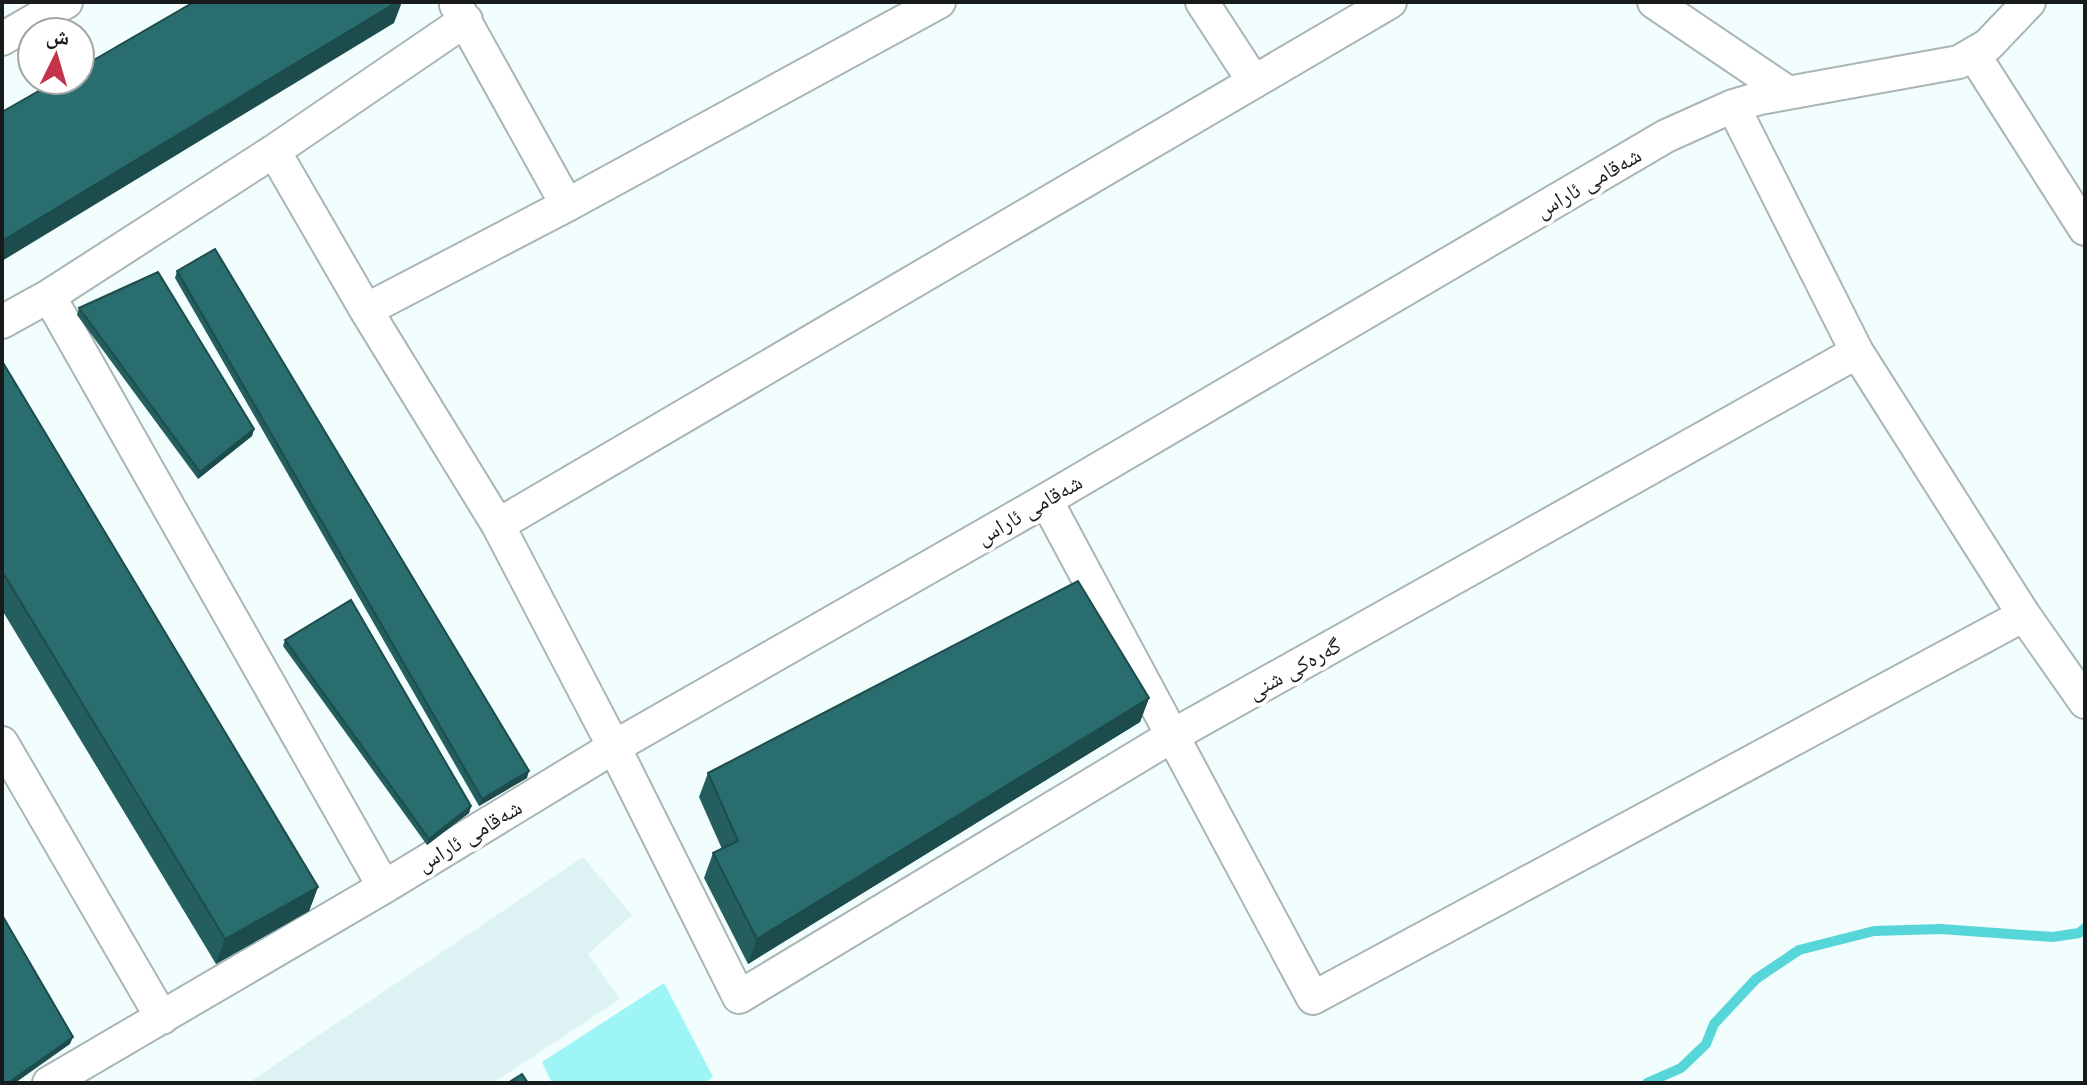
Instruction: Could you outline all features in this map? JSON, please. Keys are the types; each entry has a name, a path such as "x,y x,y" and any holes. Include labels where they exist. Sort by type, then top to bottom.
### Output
{"street":[{"path":"2,39 66,2"},
{"path":"366,310 567,205 939,2"},
{"path":"1202,2 1254,82"},
{"path":"498,525 1390,2"},
{"path":"1654,2 1787,92"},
{"name":"شەقامی ئاراس","path":"49,1083 384,887 614,747 1046,500 1666,136 1733,106 1787,92 1943,67 1974,55 1988,45 2029,2"},
{"path":"2,322 49,296 274,151 460,11 567,205"},
{"path":"1974,55 2085,229"},
{"path":"1733,106 1857,352 2024,615 2085,702"},
{"path":"274,151 366,310 498,525 614,747"},
{"path":"49,296 384,887"},
{"name":"گەرەکی شنی","path":"614,747 739,997 1172,736 1857,352"},
{"path":"1046,500 1313,998 2024,615"},
{"path":"2,743 162,1018"}],"shaded area":[{"path":"583,857 632,915 588,954 620,999 493,1083 248,1083"},
{"path":"664,983 713,1077 704,1083 552,1083 542,1062"}],"building":[{"path":"194,2 397,2 2,241 2,112 30,96 96,96 96,59"},
{"path":"215,249 529,771 482,799 177,271"},
{"path":"158,272 254,429 200,472 79,308"},
{"path":"2,361 318,887 225,939 2,571"},
{"path":"1078,581 1149,698 757,939 713,853 738,841 708,773"},
{"path":"351,600 471,806 429,839 285,640"},
{"path":"2,915 73,1037 8,1083 2,1083"},
{"path":"522,1074 528,1083 508,1083"}],"waterway":[{"path":"1647,1083 1681,1068 1706,1044 1714,1024 1756,979 1799,950 1874,931 1941,929 2053,937 2079,933 2085,928"}]}
